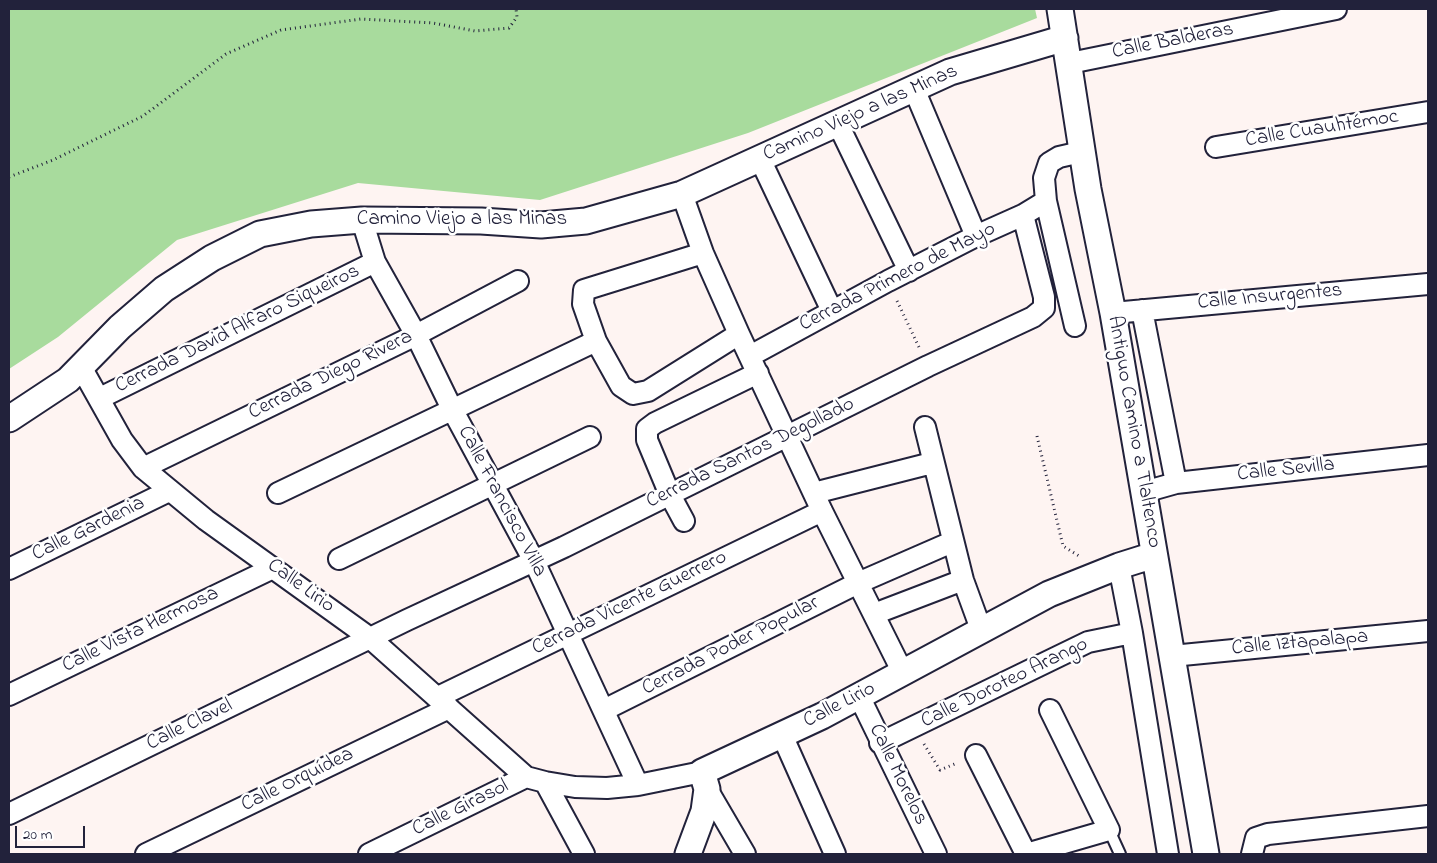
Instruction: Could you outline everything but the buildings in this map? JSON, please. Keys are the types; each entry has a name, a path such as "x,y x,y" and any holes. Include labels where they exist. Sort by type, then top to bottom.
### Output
{"street":[{"name":"Antiguo Camino a Tlaltenco","path":"1060,9 1070,63 1081,152 1144,492 1206,854"},
{"name":"Calle Balderas","path":"1070,63 1336,9"},
{"name":"Camino Viejo a las Minas","path":"9,419 68,380 120,327 164,289 212,258 260,234 311,224 362,220 481,221 541,225 586,221 682,194 950,72 1065,38"},
{"path":"914,89 976,236"},
{"name":"Calle Cuauhtémoc","path":"1216,147 1428,112"},
{"path":"838,124 909,271"},
{"path":"1075,326 1046,201 1044,178 1049,163 1059,156 1081,152"},
{"path":"760,159 832,311"},
{"path":"682,194 703,253 739,334 818,502 903,673"},
{"name":"Cerrada Primero de Mayo","path":"670,495 646,440 647,429 754,364 832,311 976,236 1023,215 1046,201"},
{"name":"Cerrada Santos Degollado","path":"370,638 534,562 928,366 1033,317 1044,308 1044,297 1023,215"},
{"name":"Calle Francisco Villa","path":"362,220 376,262 534,562 570,635 638,785"},
{"path":"703,253 584,290 583,304 596,341 621,386 633,394 648,392 739,334"},
{"name":"Cerrada David Alfaro Siqueiros","path":"100,398 376,262"},
{"name":"Cerrada Diego Rivera","path":"143,468 416,335 518,281"},
{"name":"Calle Insurgentes","path":"1112,313 1428,284"},
{"path":"1142,310 1176,483"},
{"path":"278,493 596,341"},
{"name":"Calle Lirio","path":"81,367 122,440 143,468 206,520 370,638 526,777 545,782 575,787 607,788 704,780 782,736 982,632 1049,594 1119,566 1154,555"},
{"path":"925,428 952,542 963,580 982,632"},
{"path":"339,559 590,437"},
{"name":"Calle Sevilla","path":"1144,492 1176,483 1428,455"},
{"name":"Cerrada Vicente Guerrero","path":"443,702 818,502 932,463"},
{"name":"Calle Gardenia","path":"9,570 169,491"},
{"path":"670,495 684,520"},
{"name":"Cerrada Poder Popular","path":"604,710 858,583 952,542"},
{"path":"1119,566 1132,633 1168,854"},
{"name":"Calle Vista Hermosa","path":"9,695 273,568"},
{"path":"874,614 963,580"},
{"name":"Calle Iztapalapa","path":"1172,656 1428,632"},
{"name":"Calle Doroteo Arango","path":"880,743 1088,642 1132,633"},
{"name":"Calle Clavel","path":"9,814 370,638"},
{"name":"Calle Morelos","path":"859,696 880,743 936,854"},
{"name":"Calle Orquídea","path":"146,854 443,702"},
{"path":"976,755 1026,854 1109,830 1050,710"},
{"path":"782,736 836,854"},
{"name":"Calle Girasol","path":"369,854 526,777"},
{"path":"688,854 704,811 704,780"},
{"path":"704,780 745,854"},
{"path":"545,782 584,854"},
{"path":"1252,854 1256,838 1268,834 1428,816"}],"lane":[{"path":"1109,830 1120,854"}],"path":[{"path":"9,177 53,160 144,116 226,54 281,30 361,19 433,23 475,31 509,28 517,17 516,9"},
{"path":"888,281 928,366"},
{"path":"1037,436 1063,546 1078,556 1119,566"},
{"path":"914,728 940,770 976,755"}],"green space":[{"path":"9,9 1035,9 1037,18 748,133 540,200 358,183 177,240 58,337 9,369"}]}
